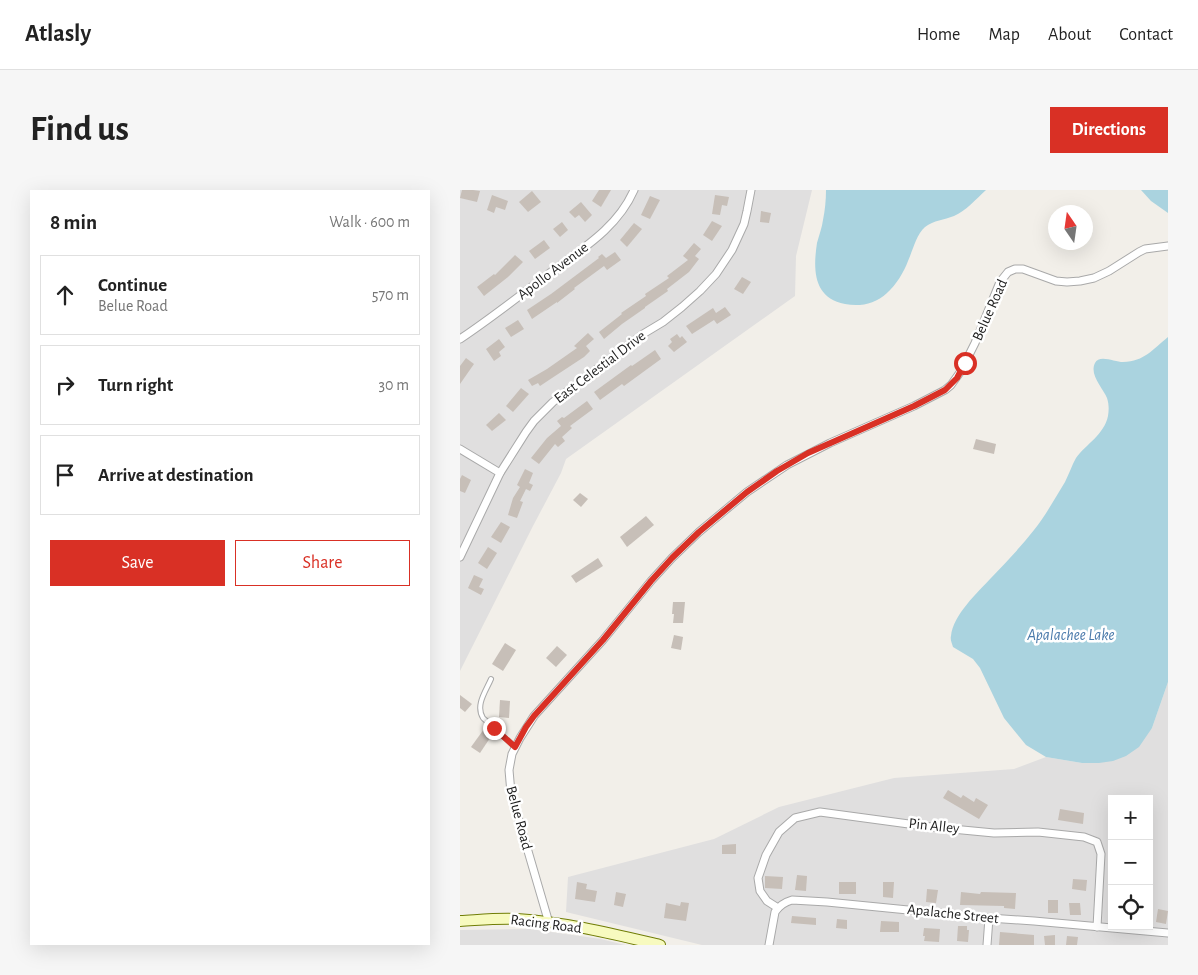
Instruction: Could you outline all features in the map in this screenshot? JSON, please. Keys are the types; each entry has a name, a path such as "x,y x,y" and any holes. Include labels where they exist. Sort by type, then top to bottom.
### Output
{"street":[{"name":"Apollo Avenue","path":"460,339 600,235 620,214 634,190"},
{"name":"East Celestial Drive","path":"460,557 500,473 526,432 553,402 643,334 663,322 700,291 716,274 738,237 748,212 751,190"},
{"name":"Belue Road","path":"549,923 510,786 510,762 515,747 534,716 603,640 672,558 706,526 747,492 787,465 823,446 922,403 945,390 961,371 1000,282 1008,272 1015,269 1023,269 1056,281 1080,281 1094,278 1109,271 1138,252 1168,246"},
{"path":"460,448 500,473"},
{"name":"Pin Alley","path":"778,908 767,901 760,891 758,878 766,854 779,832 795,818 820,812 994,833 1038,832 1084,837 1098,842 1101,854 1097,927"},
{"name":"Apalache Street","path":"778,908 792,900 827,902 1168,933"},
{"path":"768,945 775,912 778,908"},
{"path":"987,945 989,918"},
{"name":"Racing Road","path":"460,921 517,919 617,935 660,945"}],"lane":[{"path":"491,679 479,709 483,718 515,747"}],"shaded area":[{"path":"460,190 812,190 796,256 795,296 566,459 561,473 460,671"},
{"path":"1168,682 1168,945 702,945 566,912 568,877 714,839 779,807 894,778 1014,769 1046,757 1082,763 1152,728"},
{"path":"530,929 601,939 625,945 460,945 460,930"}],"water":[{"path":"826,190 986,190 958,214 925,227 917,238 904,270 894,286 877,300 867,304 856,305 834,301 821,289 817,281 815,263 817,243 824,216"},
{"path":"1141,190 1168,190 1168,213 1151,201"},
{"name":"Apalachee Lake","path":"1168,337 1168,682 1152,728 1139,747 1126,756 1113,761 1099,763 1082,763 1046,757 1026,745 1004,718 980,668 973,659 953,647 951,639 953,628 967,604 1019,548 1038,524 1065,482 1076,458 1103,429 1108,416 1108,405 1107,398 1095,377 1094,368 1097,360 1104,359 1123,362 1137,360 1148,354"}],"building":[{"path":"462,190 480,191 477,202 460,198"},
{"path":"599,190 611,190 601,207 592,201"},
{"path":"532,191 541,202 528,212 519,202"},
{"path":"492,195 508,201 505,210 496,207 494,213 487,210"},
{"path":"715,195 729,197 727,206 722,205 720,215 712,214"},
{"path":"650,196 660,200 650,219 641,215"},
{"path":"581,202 592,215 585,222 579,215 575,218 569,212"},
{"path":"761,211 771,213 769,223 760,222"},
{"path":"712,221 722,226 712,241 703,235"},
{"path":"562,222 568,230 560,237 553,229"},
{"path":"634,223 642,229 627,247 620,240"},
{"path":"544,240 550,248 535,259 529,251"},
{"path":"694,243 701,249 695,256 699,259 689,272 667,289 668,291 604,339 599,332 621,313 646,296 645,294 669,278 667,276 688,260 683,256"},
{"path":"615,252 621,260 607,270 604,266 557,303 532,319 527,310 551,294 602,254 606,258"},
{"path":"515,255 523,262 484,296 477,287 495,275"},
{"path":"742,277 751,282 743,294 734,289"},
{"path":"725,307 731,315 717,324 714,320 692,334 686,326 713,308 716,313"},
{"path":"518,320 524,329 511,337 505,328"},
{"path":"588,333 594,339 586,346 590,351 584,357 540,386 538,383 532,386 528,380 577,348 574,346"},
{"path":"677,334 680,338 682,336 687,342 674,352 668,346 672,342 670,339"},
{"path":"499,339 505,347 499,352 501,356 494,361 486,349"},
{"path":"655,350 661,359 624,386 622,384 600,400 594,392"},
{"path":"466,358 474,364 460,384 460,366"},
{"path":"521,388 529,394 513,412 506,406"},
{"path":"587,401 593,409 570,426 572,428 562,437 565,441 558,447 555,444 539,464 531,458 547,438 561,426 557,421"},
{"path":"499,413 506,420 492,431 486,425"},
{"path":"976,439 996,444 994,454 973,449"},
{"path":"525,469 533,473 529,483 533,485 530,491 526,489 520,501 523,502 517,518 508,515 513,498 520,487 517,485"},
{"path":"462,475 471,480 465,493 460,491"},
{"path":"580,493 588,499 581,507 573,500"},
{"path":"646,516 654,525 627,547 620,537"},
{"path":"501,522 510,527 501,543 491,537"},
{"path":"488,547 497,553 487,569 478,563"},
{"path":"598,558 603,566 576,583 571,576"},
{"path":"474,575 483,579 479,587 484,589 481,595 468,588"},
{"path":"673,602 685,602 683,623 673,623"},
{"path":"674,635 683,637 681,650 671,648"},
{"path":"505,643 516,650 503,671 492,664"},
{"path":"557,646 567,655 556,667 546,658"},
{"path":"460,695 472,704 465,712 460,708"},
{"path":"500,700 510,701 509,718 499,717"},
{"path":"484,729 492,735 480,753 471,747"},
{"path":"948,790 961,798 963,795 974,802 976,798 988,805 979,819 943,798"},
{"path":"1060,809 1084,813 1083,824 1058,820"},
{"path":"736,844 736,854 722,854 722,845"},
{"path":"797,875 807,876 806,891 795,890"},
{"path":"765,876 783,877 782,889 765,888"},
{"path":"1073,879 1087,880 1086,891 1072,889"},
{"path":"577,882 587,884 586,889 597,891 595,902 575,899"},
{"path":"839,882 856,882 856,894 839,894"},
{"path":"883,882 894,882 893,898 883,897"},
{"path":"927,889 938,890 936,903 926,902"},
{"path":"616,892 626,894 623,907 614,905"},
{"path":"961,892 980,894 981,892 1016,893 1015,909 1004,908 1004,906 960,905"},
{"path":"1048,900 1058,900 1058,913 1048,913"},
{"path":"681,902 689,903 686,921 664,918 666,903 680,906"},
{"path":"1069,903 1080,903 1081,915 1070,915"},
{"path":"1158,909 1168,911 1166,924 1156,922"},
{"path":"792,916 816,918 816,925 791,923"},
{"path":"837,919 847,920 847,929 836,928"},
{"path":"881,921 899,922 899,932 880,932"},
{"path":"958,926 967,926 967,930 969,930 968,942 957,941"},
{"path":"924,928 940,929 939,942 924,941"},
{"path":"1000,932 1034,935 1034,945 999,945"},
{"path":"1055,935 1055,945 1045,945 1044,936"},
{"path":"1067,936 1078,937 1077,945 1066,945"}],"route":[{"path":"494,728 515,747 534,716 603,640 651,581 681,548 747,492 777,471 808,453 914,406 945,390 957,378 965,363"}]}
